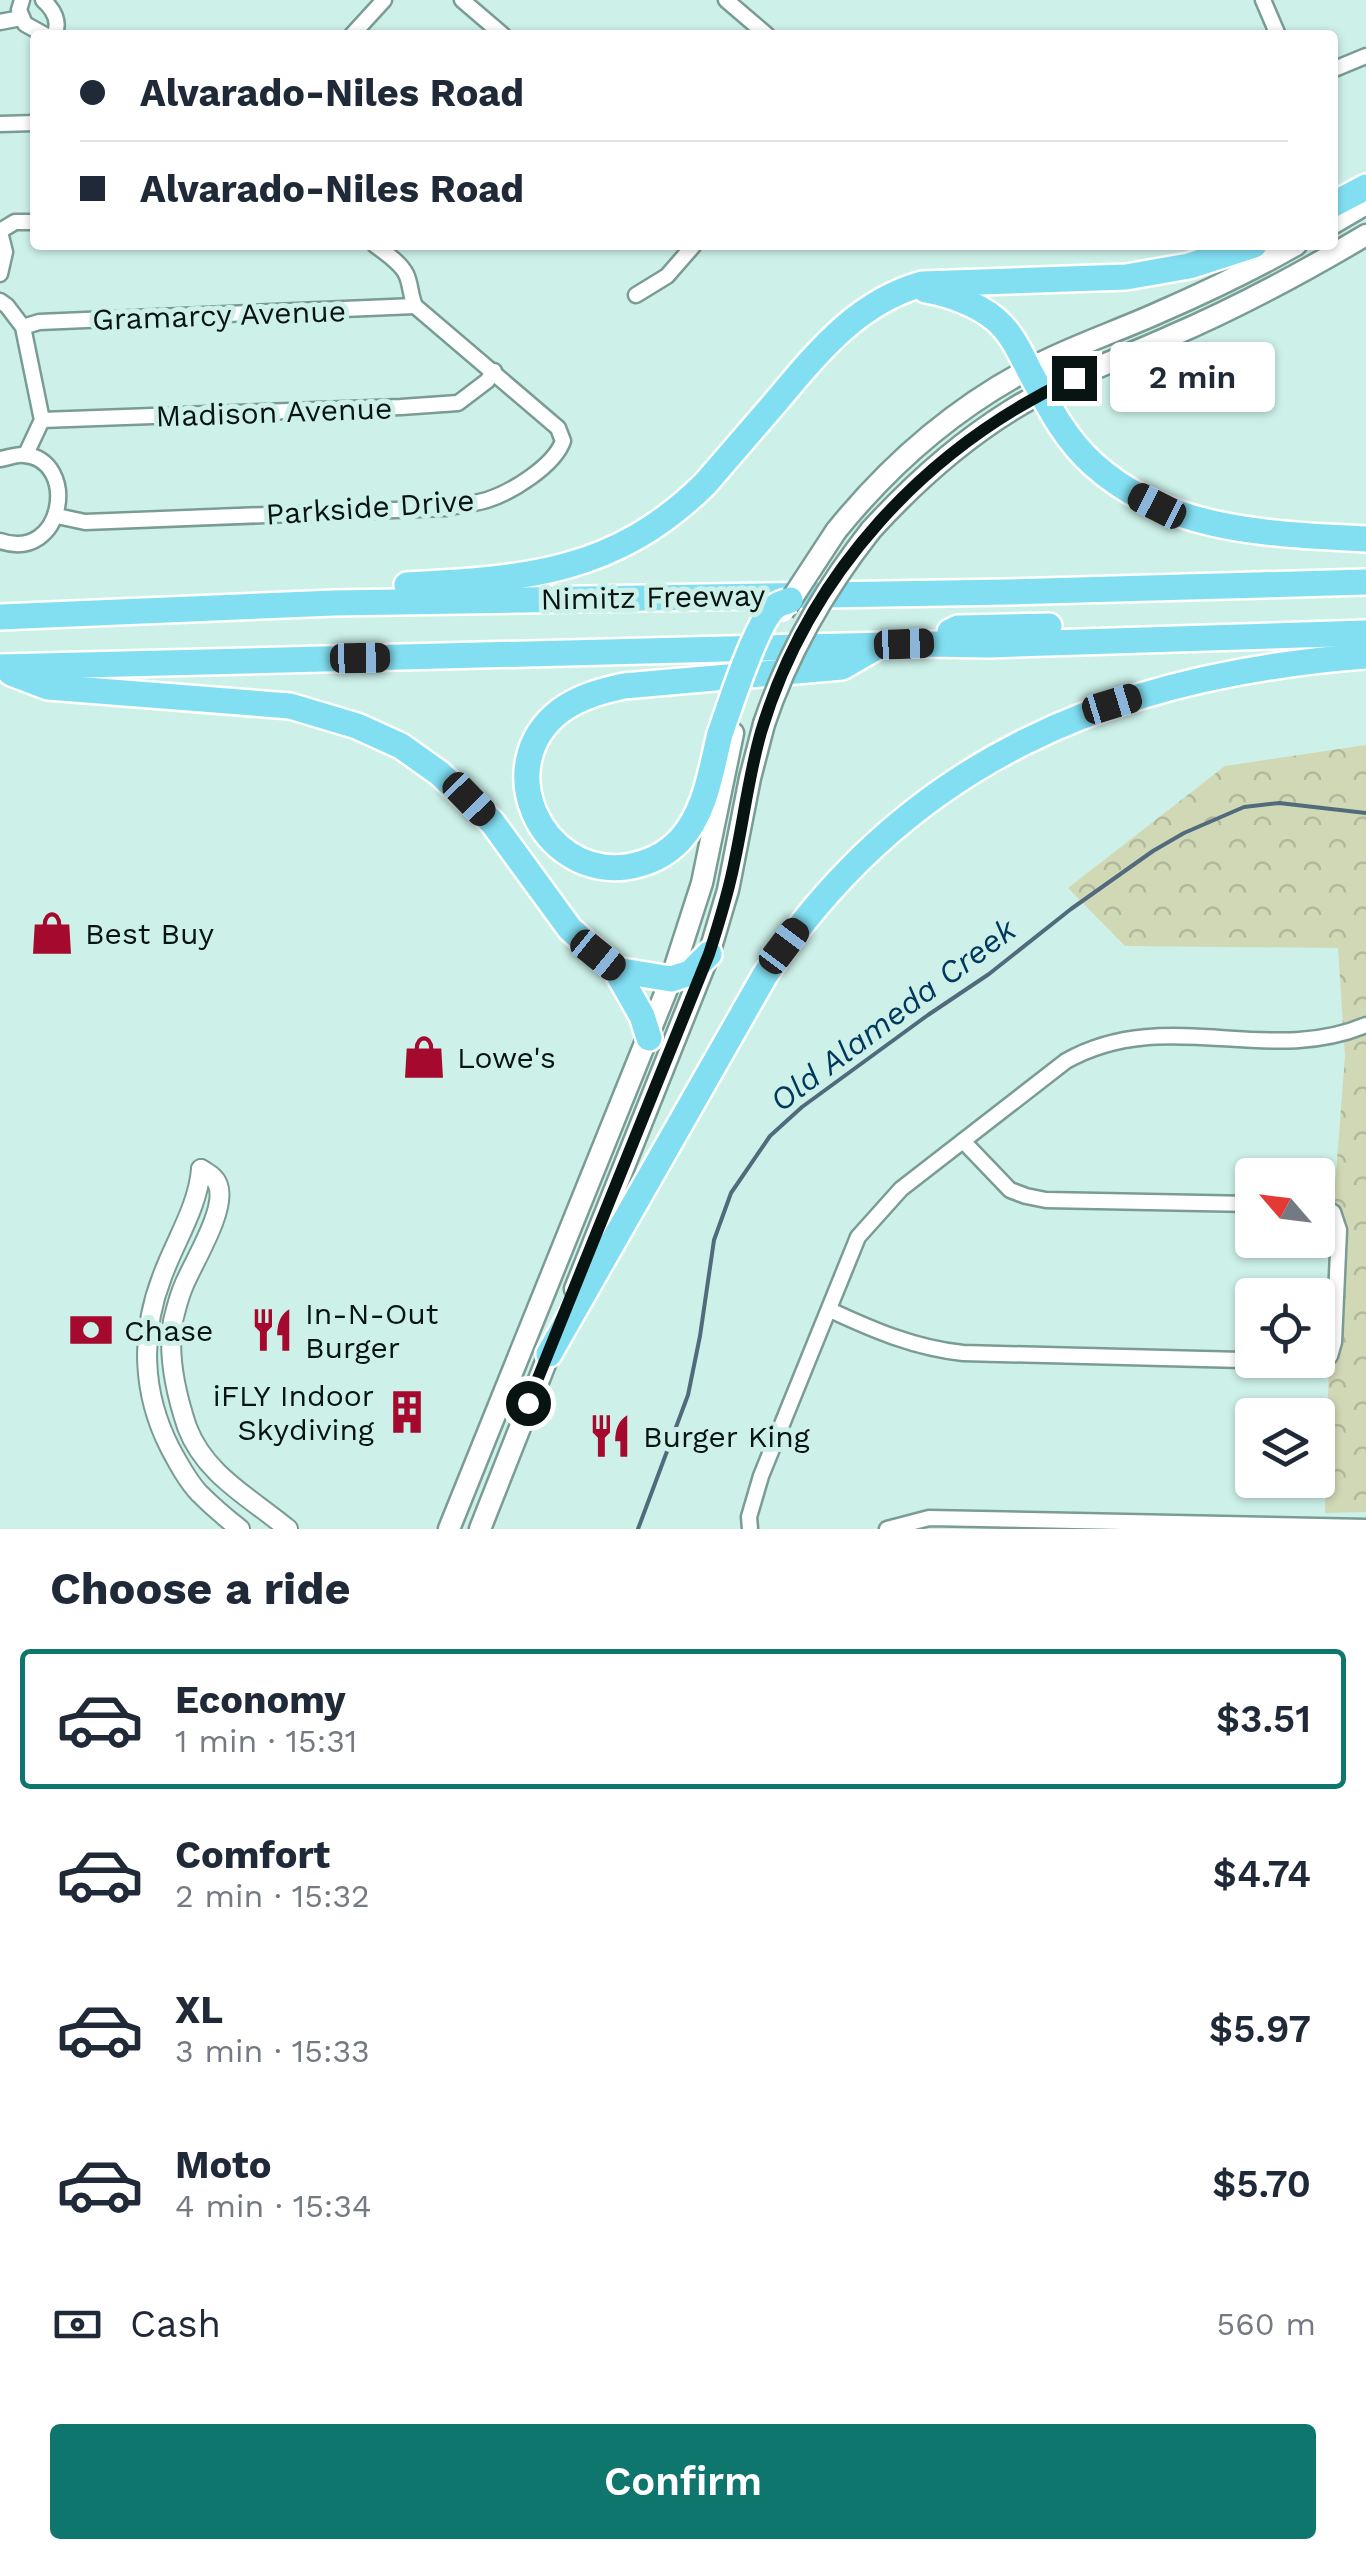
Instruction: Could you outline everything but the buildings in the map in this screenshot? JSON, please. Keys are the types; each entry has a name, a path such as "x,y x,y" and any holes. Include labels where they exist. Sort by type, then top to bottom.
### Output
{"highway":[{"path":"1338,202 1366,187"},
{"path":"334,602 375,588 537,574 594,556 648,531 705,484 832,337 866,308 901,290 922,284 1126,277 1190,266 1239,250"},
{"path":"901,290 935,292 995,319 1007,331 1066,436 1106,476 1157,506 1234,529 1366,540"},
{"name":"Nimitz Freeway","path":"0,617 334,602 1008,592 1366,582"},
{"path":"790,600 774,607 760,631 744,668 726,734 703,800 680,840 652,860 619,868 586,863 558,847 537,820 527,770 531,753 547,724 574,702 624,686 842,667 879,645"},
{"path":"928,644 958,628 1366,617"},
{"name":"Nimitz Freeway","path":"0,668 1366,633"},
{"path":"549,1354 774,960 825,894 898,824 954,782 1015,746 1112,704 1240,672 1366,656"},
{"path":"0,668 48,687 290,706 380,735 421,759 492,822 570,929 616,970 642,1016 649,1038"},
{"path":"616,970 671,979 690,973 709,954"}],"main road":[{"path":"1338,220 1366,204"},
{"path":"480,1529 709,954 728,890 761,732 787,663 846,562 900,499 951,452 1012,410 1042,393 1214,318 1366,235"},
{"path":"790,600 836,530 881,479 963,410 1029,369 1161,312 1286,250"},
{"path":"449,1529 671,979 702,883 726,734"}],"street":[{"path":"22,0 19,10 25,24 43,30"},
{"path":"42,0 57,20 56,30"},
{"path":"357,30 384,0"},
{"path":"462,0 498,30"},
{"path":"726,0 760,30"},
{"path":"1263,0 1276,30"},
{"path":"0,22 21,18"},
{"path":"1338,68 1366,56"},
{"path":"0,124 30,122"},
{"path":"0,274 5,252 0,232 16,222 30,222"},
{"name":"Parkside Drive","path":"56,516 85,522 446,508 488,500 524,481 558,454 563,441 558,428 416,306 403,268 381,250"},
{"path":"636,295 668,276 690,250"},
{"path":"0,301 23,327 42,420 26,454"},
{"name":"Gramarcy Avenue","path":"23,327 40,322 416,306"},
{"name":"Madison Avenue","path":"42,420 458,403 494,372"},
{"path":"0,459 26,454 43,463 55,478 60,497 56,516 45,532 28,542 0,541"},
{"path":"750,1529 749,1517 761,1476 858,1237 902,1190 1066,1061 1089,1048 1161,1034 1289,1041 1330,1037 1366,1025"},
{"path":"964,1141 1010,1190 1026,1196 1046,1200 1235,1204"},
{"path":"240,1529 198,1492 178,1464 162,1433 146,1376 154,1300 197,1195 202,1169 218,1186 220,1204 184,1286 174,1320 170,1340 176,1383 196,1446 237,1493 288,1529"},
{"path":"830,1310 899,1340 963,1353 1318,1362 1330,1356 1334,1342 1339,1230 1335,1218"},
{"path":"887,1529 929,1518 1010,1525 1366,1527"}],"green space":[{"path":"1366,745 1366,1512 1325,1513 1325,1498 1335,1498 1335,1398 1328,1398 1329,1378 1335,1378 1332,1258 1335,1258 1335,1186 1345,1056 1338,948 1125,946 1068,888 1225,766"}],"waterway":[{"name":"Old Alameda Creek","path":"638,1529 688,1395 714,1240 731,1193 770,1136 802,1107 989,974 1071,909 1184,833 1244,807 1279,803 1366,813"}],"place":[{"name":"Best Buy","path":"52,933"},
{"name":"Lowe's","path":"424,1057"},
{"name":"Chase","path":"91,1330"},
{"name":"In-N-Out Burger","path":"272,1330"},
{"name":"iFLY Indoor Skydiving","path":"407,1412"},
{"name":"Burger King","path":"610,1436"}],"route":[{"path":"528,1403 709,954 736,856 761,732 804,628 846,562 924,475 1012,410 1074,378"}]}
